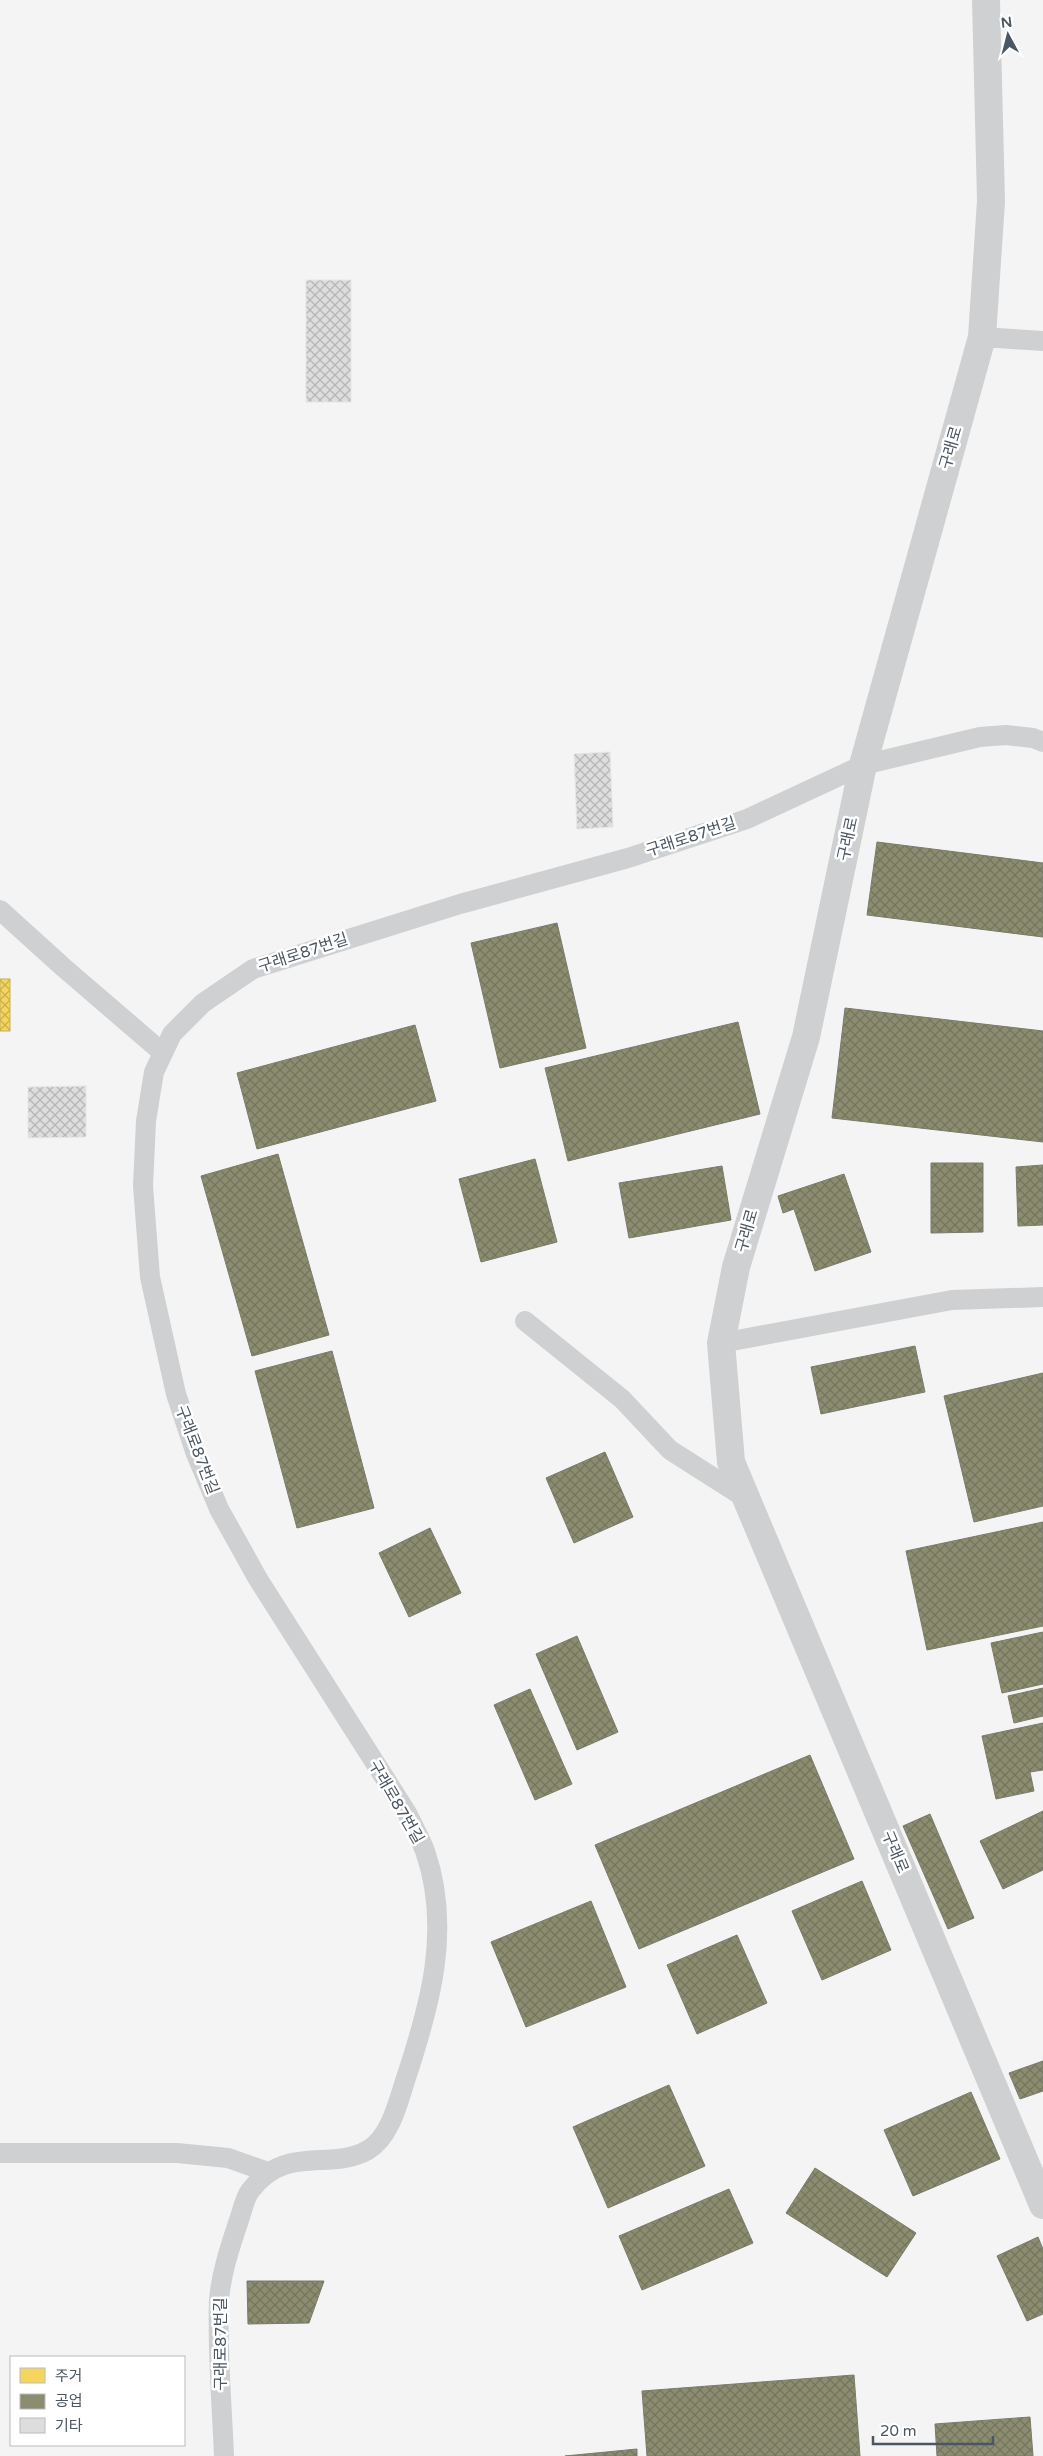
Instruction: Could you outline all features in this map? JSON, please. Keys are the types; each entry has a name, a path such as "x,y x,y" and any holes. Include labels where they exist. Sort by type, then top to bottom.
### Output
{"street":[{"name":"구래로","path":"986,0 991,201 982,337 863,765 806,1037 736,1267 722,1343 731,1462 1043,2205"}],"lane":[{"path":"982,337 1043,341"},
{"name":"구래로87번길","path":"224,2456 220,2299 230,2246 249,2192 268,2172 298,2160 341,2158 368,2150 385,2133 397,2105 426,2020 436,1965 438,1927 434,1886 425,1851 407,1813 258,1579 219,1508 196,1454 176,1394 150,1277 143,1186 146,1121 154,1072 172,1034 203,1003 253,969 460,904 628,858 747,820 863,765 980,737 1006,735 1033,738 1043,742"},
{"path":"0,910 63,967 164,1053"},
{"path":"722,1343 952,1300 1043,1297"},
{"path":"525,1322 622,1399 670,1450 747,1499"},
{"path":"0,2153 176,2153 228,2158 268,2172"}],"building: 주거":[{"path":"0,979 10,979 10,1031 0,1031"}],"building: 공업":[{"path":"877,842 1043,863 1043,937 867,915"},
{"path":"557,923 586,1048 500,1068 471,943"},
{"path":"845,1008 1043,1031 1043,1142 832,1118"},
{"path":"738,1022 760,1114 568,1161 545,1068"},
{"path":"415,1025 436,1101 257,1149 237,1073"},
{"path":"278,1154 329,1335 252,1356 201,1176"},
{"path":"535,1159 557,1242 481,1262 459,1179"},
{"path":"931,1163 983,1163 983,1232 931,1233"},
{"path":"1043,1165 1043,1225 1018,1226 1016,1167"},
{"path":"722,1166 731,1220 629,1238 619,1183"},
{"path":"844,1174 871,1252 815,1271 794,1209 783,1213 778,1196"},
{"path":"915,1346 925,1392 821,1414 811,1367"},
{"path":"332,1351 374,1508 297,1528 255,1371"},
{"path":"1043,1373 1043,1506 974,1522 944,1396"},
{"path":"605,1452 633,1517 574,1543 546,1478"},
{"path":"1043,1522 1043,1626 927,1650 906,1551"},
{"path":"430,1528 461,1593 409,1617 379,1553"},
{"path":"1043,1632 1043,1684 1002,1693 991,1643"},
{"path":"577,1636 618,1732 577,1750 536,1654"},
{"path":"1043,1688 1043,1716 1014,1723 1008,1696"},
{"path":"530,1689 572,1784 535,1800 494,1705"},
{"path":"1043,1723 1043,1770 1030,1772 1034,1791 996,1799 982,1736"},
{"path":"810,1755 854,1859 639,1949 595,1845"},
{"path":"1043,1811 1043,1870 1003,1889 980,1841"},
{"path":"930,1814 974,1918 948,1929 903,1826"},
{"path":"862,1881 891,1950 822,1980 792,1911"},
{"path":"591,1901 626,1987 526,2027 491,1942"},
{"path":"737,1935 767,2003 697,2034 667,1965"},
{"path":"1043,2061 1043,2091 1020,2099 1009,2073"},
{"path":"669,2085 705,2166 608,2208 573,2127"},
{"path":"971,2092 1000,2159 913,2196 884,2130"},
{"path":"815,2168 916,2233 887,2277 786,2213"},
{"path":"729,2189 753,2243 642,2290 619,2236"},
{"path":"1038,2237 1043,2249 1043,2314 1027,2321 997,2256"},
{"path":"247,2281 324,2281 309,2323 248,2324"},
{"path":"854,2375 860,2456 647,2456 642,2391"},
{"path":"1030,2417 1033,2456 937,2456 935,2424"},
{"path":"637,2449 637,2456 565,2456"}],"building: 기타":[{"path":"306,280 351,280 351,402 306,402"},
{"path":"610,752 613,827 577,829 574,754"},
{"path":"86,1086 86,1137 28,1138 28,1087"}]}
